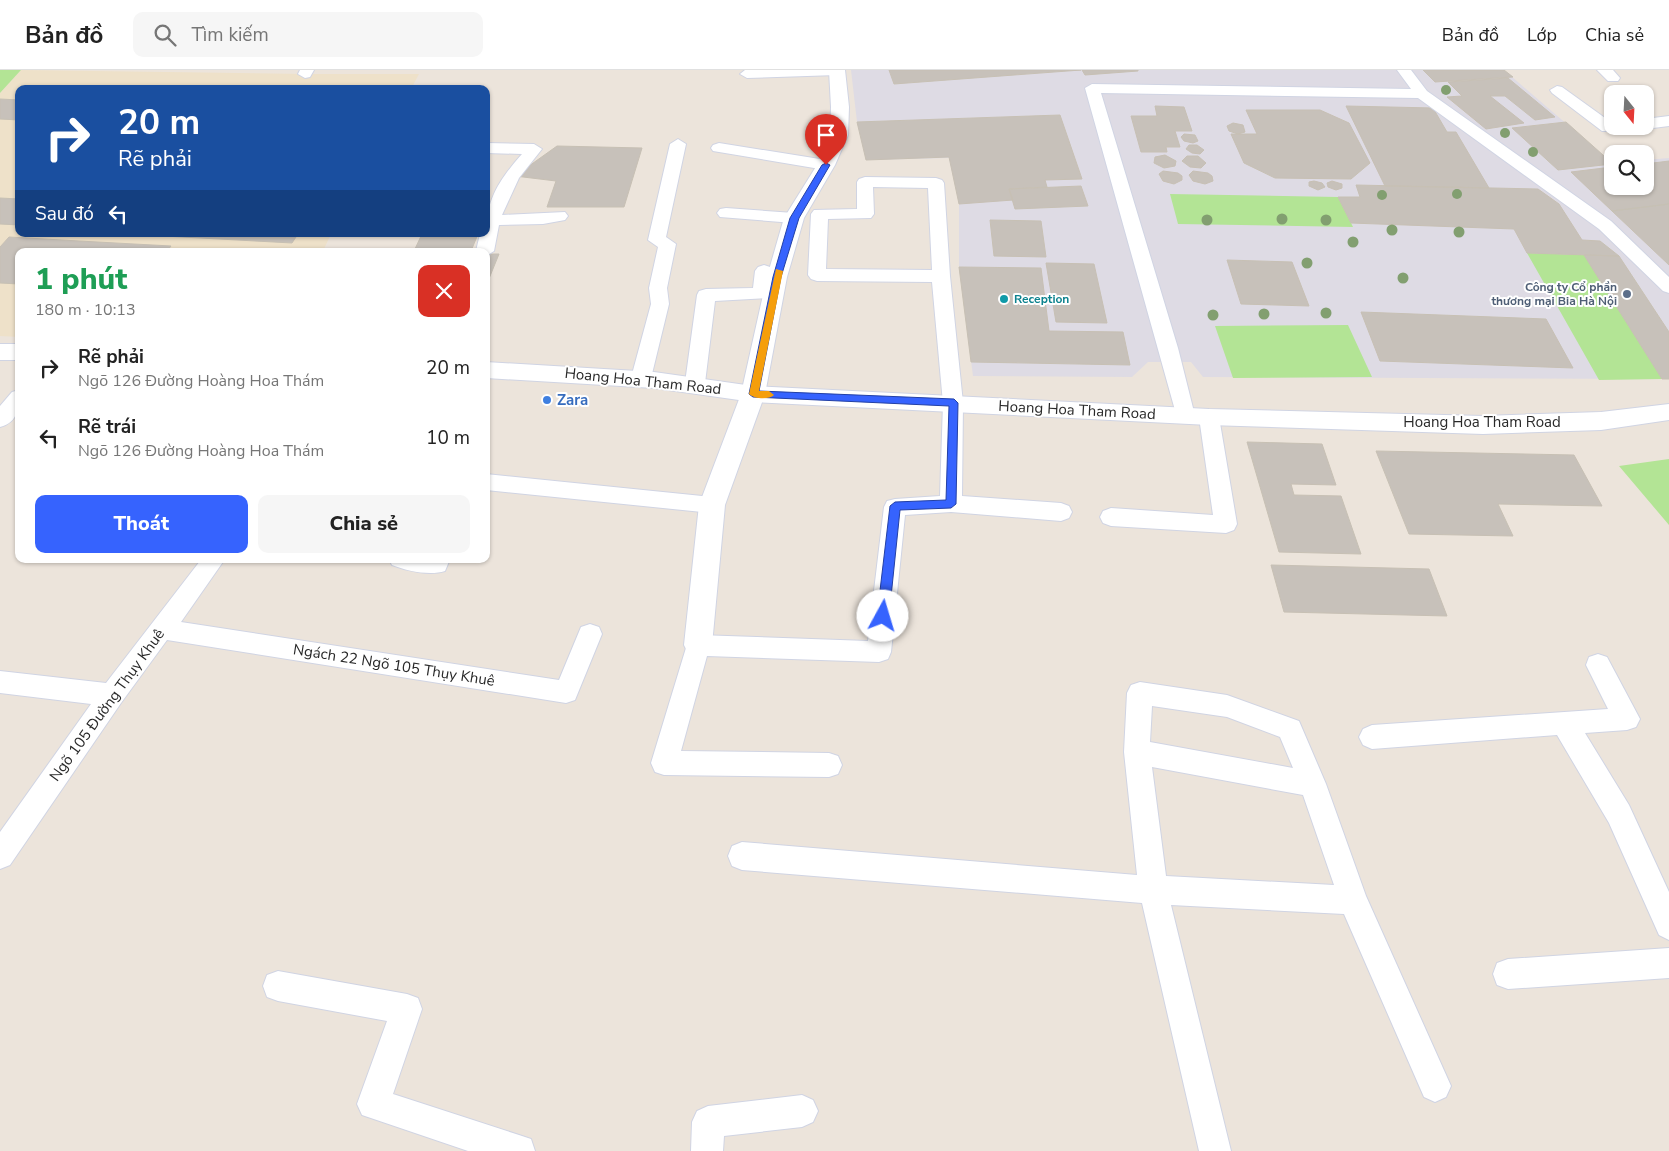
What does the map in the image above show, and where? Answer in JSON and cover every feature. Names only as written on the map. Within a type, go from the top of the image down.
[{"type":"main road","points":[[698,645],[712,504],[753,394],[777,277],[794,218],[826,165],[839,135],[840,108],[837,71]]},
{"type":"main road","points":[[0,352],[15,352]]},
{"type":"main road","name":"Hoang Hoa Tham Road","points":[[490,370],[641,378],[695,383],[753,394],[1209,417],[1483,425],[1600,421],[1669,412]]},
{"type":"lane","points":[[1404,70],[1422,94],[1605,226],[1669,287]]},
{"type":"lane","points":[[747,74],[837,71]]},
{"type":"lane","points":[[1184,416],[1168,348],[1092,88],[1111,82],[1422,94]]},
{"type":"lane","points":[[1557,90],[1604,125]]},
{"type":"lane","points":[[1654,123],[1669,121]]},
{"type":"lane","points":[[641,378],[660,304],[658,288],[667,244],[657,240],[678,144]]},
{"type":"lane","points":[[490,148],[534,149],[511,177],[490,225]]},
{"type":"lane","points":[[719,148],[826,165]]},
{"type":"lane","points":[[941,276],[817,275],[820,214],[865,214],[864,182],[936,183],[941,276],[954,403],[951,504]]},
{"type":"lane","points":[[490,185],[507,186]]},
{"type":"lane","points":[[726,213],[794,218]]},
{"type":"lane","points":[[491,220],[542,219],[559,216]]},
{"type":"lane","points":[[695,383],[706,295],[762,294],[764,271]]},
{"type":"lane","points":[[0,420],[15,402]]},
{"type":"lane","points":[[1111,517],[1226,524],[1209,417]]},
{"type":"lane","points":[[490,482],[712,504]]},
{"type":"lane","points":[[829,765],[664,763],[698,645],[879,652],[895,506],[951,504],[1061,512]]},
{"type":"lane","name":"Ngõ 105 Đường Thụy Khuê","points":[[0,855],[112,694],[211,563]]},
{"type":"lane","name":"Ngách 22 Ngõ 105 Thụy Khuê","points":[[161,629],[566,692],[590,634]]},
{"type":"lane","points":[[1372,737],[1628,719],[1598,665]]},
{"type":"lane","points":[[0,682],[112,694]]},
{"type":"lane","points":[[1215,1151],[1153,890],[1137,752],[1140,693],[1227,706],[1290,729],[1313,784],[1353,900],[1435,1086]]},
{"type":"lane","points":[[1564,723],[1619,814],[1669,925]]},
{"type":"lane","points":[[1137,752],[1313,784]]},
{"type":"lane","points":[[742,856],[1153,890],[1353,900]]},
{"type":"lane","points":[[1508,974],[1669,963]]},
{"type":"lane","points":[[278,986],[407,1009],[373,1104],[519,1151]]},
{"type":"lane","points":[[707,1151],[708,1122],[802,1112]]},
{"type":"shaded area","points":[[21,70],[419,74],[413,85],[15,85],[15,237],[330,237],[324,248],[15,248],[15,337],[0,336],[0,93]]},
{"type":"shaded area","points":[[851,70],[1504,70],[1604,156],[1604,195],[1654,195],[1654,159],[1669,158],[1669,379],[1203,377],[1191,362],[1148,362],[1132,377],[973,376],[959,267],[959,204],[949,158],[866,160],[857,122]]},
{"type":"green space","points":[[0,70],[21,70],[0,93]]},
{"type":"green space","points":[[1170,194],[1338,197],[1353,227],[1178,224]]},
{"type":"green space","points":[[1527,253],[1584,255],[1662,379],[1599,380]]},
{"type":"green space","points":[[1348,325],[1372,377],[1233,378],[1215,326]]},
{"type":"green space","points":[[1669,459],[1669,525],[1619,466]]},
{"type":"building","points":[[889,70],[1081,70],[894,84]]},
{"type":"building","points":[[1082,70],[1138,70],[1138,71],[1085,75]]},
{"type":"building","points":[[1423,70],[1504,70],[1513,77],[1435,82]]},
{"type":"building","points":[[1508,78],[1555,117],[1535,120],[1505,96],[1490,96],[1524,123],[1486,129],[1447,97],[1462,96],[1448,82]]},
{"type":"building","points":[[0,99],[15,100],[15,120],[0,119]]},
{"type":"building","points":[[1155,106],[1184,107],[1192,131],[1175,131],[1180,147],[1166,147],[1167,152],[1141,152],[1131,116],[1157,116]]},
{"type":"building","points":[[1346,106],[1433,108],[1447,132],[1456,132],[1489,188],[1385,186]]},
{"type":"building","points":[[1246,110],[1320,110],[1349,123],[1370,163],[1351,179],[1275,178],[1244,163],[1231,134],[1257,134]]},
{"type":"building","points":[[1060,115],[1082,179],[1045,180],[1047,187],[1009,189],[1013,200],[959,204],[949,157],[866,160],[857,122]]},
{"type":"building","points":[[1566,122],[1604,156],[1604,165],[1558,170],[1512,128]]},
{"type":"building","points":[[1233,123],[1243,125],[1245,132],[1238,134],[1229,131],[1227,126]]},
{"type":"building","points":[[1184,134],[1195,135],[1198,141],[1193,143],[1184,141],[1181,137]]},
{"type":"building","points":[[1189,145],[1197,145],[1204,150],[1200,154],[1192,153],[1186,149]]},
{"type":"building","points":[[557,146],[642,148],[624,207],[547,207],[556,181],[515,176]]},
{"type":"building","points":[[1165,155],[1176,161],[1175,166],[1164,168],[1154,163],[1155,157]]},
{"type":"building","points":[[1187,156],[1198,156],[1206,163],[1201,168],[1190,167],[1182,161]]},
{"type":"building","points":[[1669,161],[1669,204],[1612,211],[1571,172],[1604,168],[1604,195],[1654,195],[1654,163]]},
{"type":"building","points":[[1163,171],[1178,173],[1182,176],[1182,180],[1174,184],[1163,181],[1159,174]]},
{"type":"building","points":[[1193,171],[1208,173],[1212,176],[1213,181],[1205,184],[1193,181],[1189,175]]},
{"type":"building","points":[[1332,181],[1342,184],[1342,188],[1336,190],[1328,187],[1327,183]]},
{"type":"building","points":[[1309,182],[1322,183],[1325,187],[1318,190],[1309,186]]},
{"type":"building","points":[[1356,185],[1538,189],[1559,204],[1582,240],[1600,241],[1619,256],[1527,253],[1514,229],[1351,223],[1338,197],[1360,197]]},
{"type":"building","points":[[1081,186],[1088,206],[1015,209],[1009,189]]},
{"type":"building","points":[[0,198],[15,199],[15,225],[0,224]]},
{"type":"building","points":[[1669,204],[1669,265],[1612,211]]},
{"type":"building","points":[[990,220],[1041,221],[1046,257],[994,256]]},
{"type":"building","points":[[9,237],[171,246],[169,248],[15,248],[15,284],[0,283],[0,247]]},
{"type":"building","points":[[182,237],[296,237],[292,243]]},
{"type":"building","points":[[421,237],[477,237],[472,248],[415,248]]},
{"type":"building","points":[[490,254],[499,254],[490,276]]},
{"type":"building","name":"Công ty Cổ phần thương mại Bia Hà Nội","points":[[1584,255],[1619,256],[1669,332],[1669,379],[1662,379]]},
{"type":"building","points":[[1227,260],[1292,262],[1309,306],[1241,304]]},
{"type":"building","points":[[1046,263],[1094,264],[1107,323],[1056,322]]},
{"type":"building","name":"Reception","points":[[959,267],[1041,268],[1049,331],[1123,332],[1130,365],[971,362]]},
{"type":"building","points":[[1361,312],[1546,319],[1573,368],[1380,361]]},
{"type":"building","points":[[1247,442],[1322,444],[1336,485],[1291,484],[1294,495],[1341,496],[1361,554],[1279,552]]},
{"type":"building","points":[[1376,451],[1574,455],[1602,506],[1498,504],[1513,536],[1409,534]]},
{"type":"building","points":[[1271,565],[1429,569],[1447,616],[1284,612]]},
{"type":"slow traffic","points":[[769,395],[753,394],[779,271]]},
{"type":"place","name":"Công ty Cổ phần thương mại Bia Hà Nội","points":[[1627,294]]},
{"type":"place","name":"Reception","points":[[1004,299]]},
{"type":"place","name":"Zara","points":[[547,400]]},
{"type":"route","points":[[826,165],[794,218],[777,277],[753,394],[954,403],[951,504],[895,506],[883,616]]}]
